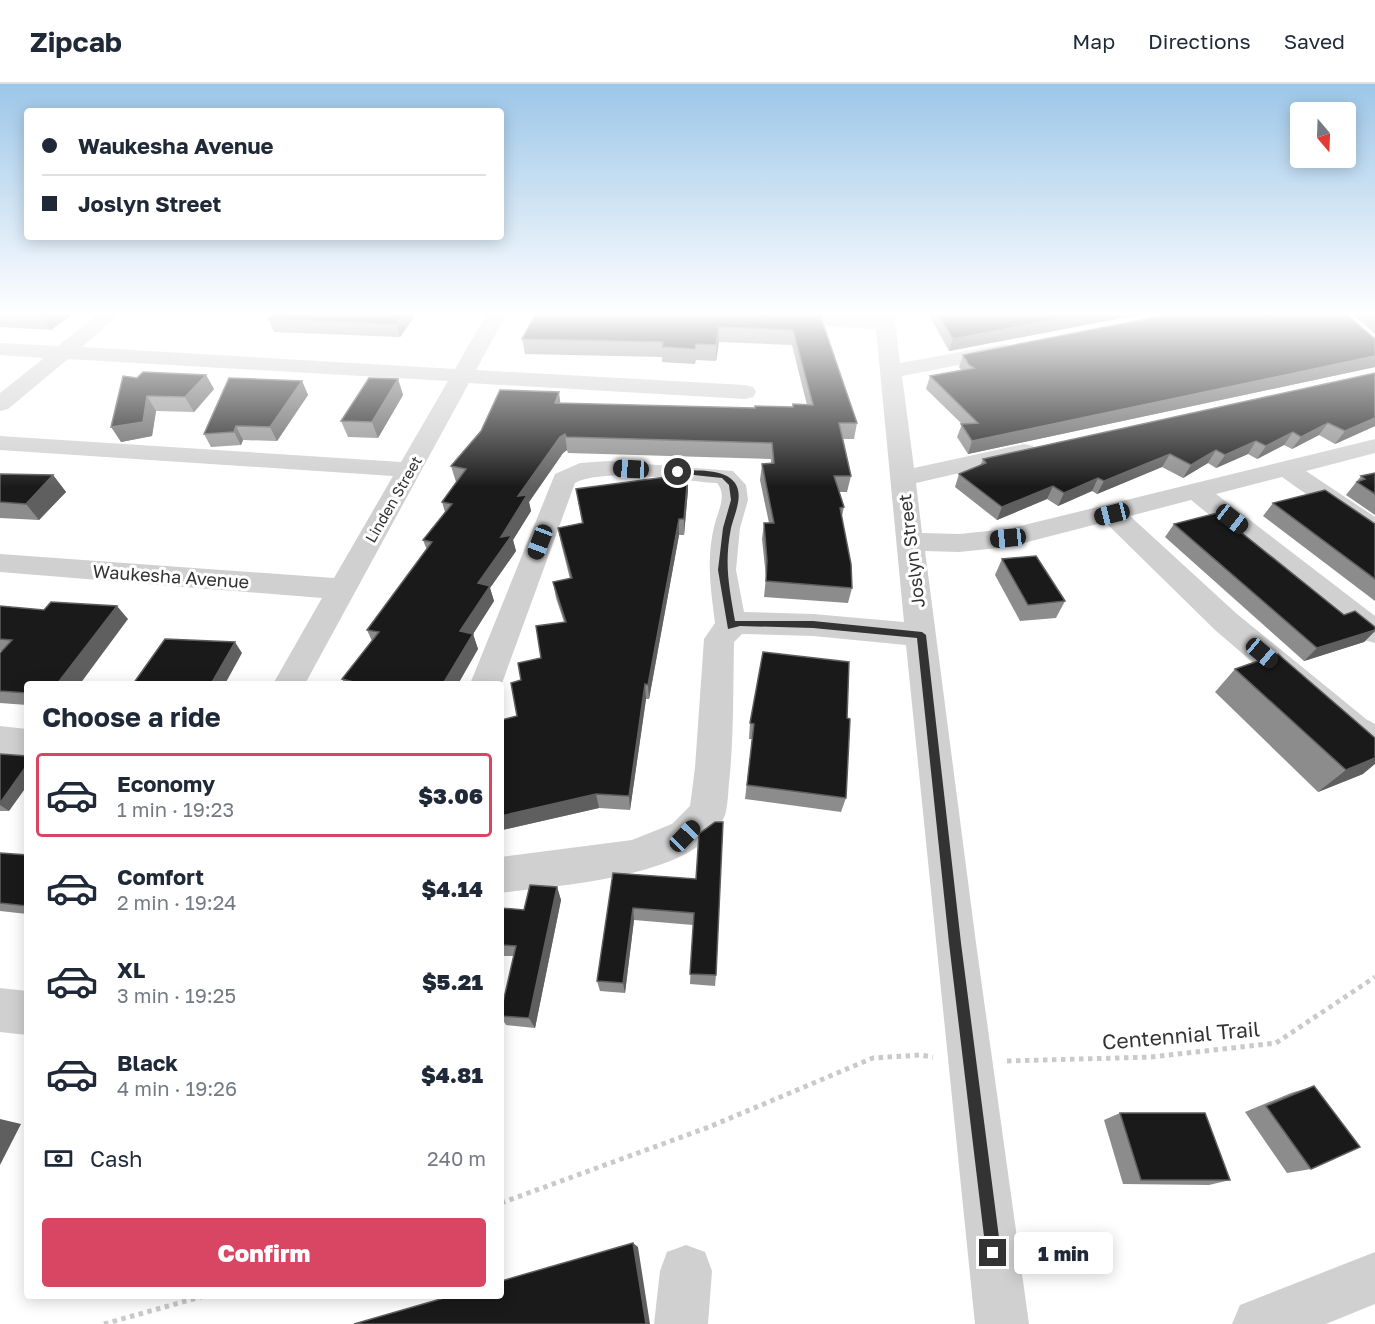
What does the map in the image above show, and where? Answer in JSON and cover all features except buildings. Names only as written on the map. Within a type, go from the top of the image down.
[{"type":"street","points":[[0,404],[42,371]]},
{"type":"street","points":[[373,371],[745,392]]},
{"type":"street","name":"Linden Street","points":[[291,681],[465,371]]},
{"type":"street","name":"Joslyn Street","points":[[892,371],[955,943],[1002,1324]]},
{"type":"street","points":[[0,442],[409,470]]},
{"type":"street","points":[[903,478],[1048,446]]},
{"type":"street","points":[[910,542],[959,543],[1008,538],[1112,514],[1375,446]]},
{"type":"street","points":[[487,681],[564,478],[580,470],[608,468],[724,476],[733,484],[735,500],[727,528],[722,570],[731,626]]},
{"type":"street","points":[[1285,468],[1375,530]]},
{"type":"street","points":[[1196,491],[1375,632]]},
{"type":"street","points":[[1112,514],[1226,622],[1354,729],[1375,739]]},
{"type":"street","name":"Waukesha Avenue","points":[[0,563],[341,589]]},
{"type":"street","points":[[504,875],[633,857],[685,836],[708,813],[713,768],[719,639],[731,626],[739,623],[813,624],[922,635]]},
{"type":"street","points":[[0,740],[24,743]]},
{"type":"street","points":[[0,1010],[24,1013]]},
{"type":"street","points":[[681,1324],[686,1271]]},
{"type":"street","points":[[1258,1324],[1375,1278]]},
{"type":"path","name":"Centennial Trail","points":[[504,1202],[709,1128],[873,1058],[920,1055],[971,1062],[1151,1058],[1276,1043],[1375,977]]},
{"type":"path","points":[[104,1324],[193,1299]]},
{"type":"route","points":[[678,472],[724,476],[733,484],[735,500],[727,528],[722,570],[731,626],[739,623],[813,624],[922,635],[955,943],[993,1253]]}]
